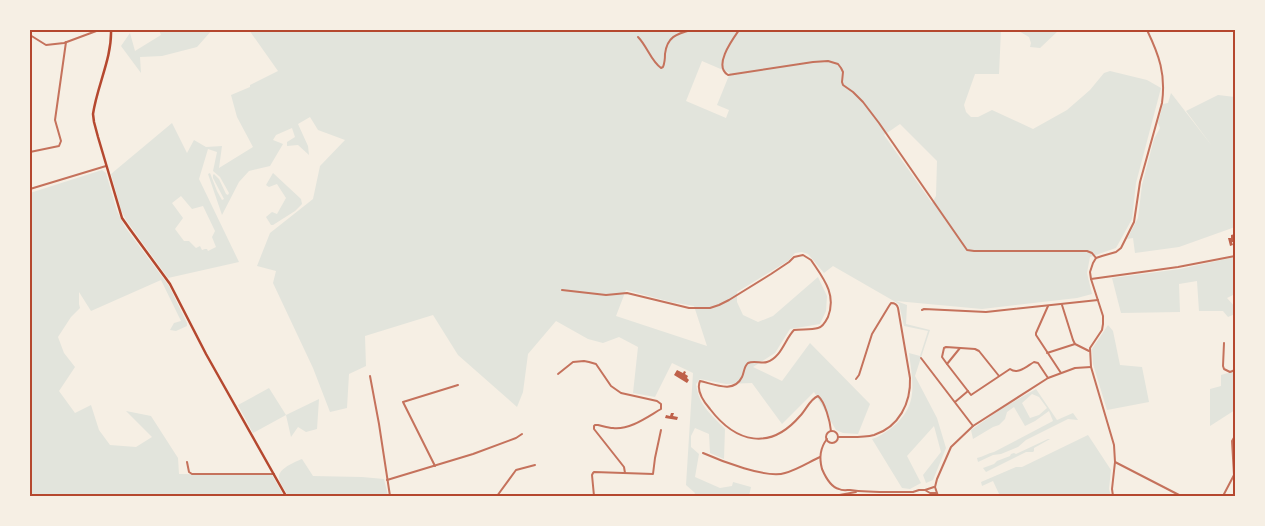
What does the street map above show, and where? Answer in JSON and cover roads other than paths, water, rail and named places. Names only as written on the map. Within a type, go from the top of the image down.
[{"type":"main road","points":[[111,30],[109,50],[94,114],[95,126],[122,218],[170,284],[206,354],[286,496]]},
{"type":"street","points":[[30,35],[46,45],[66,42],[99,30]]},
{"type":"street","points":[[638,37],[656,64],[661,68],[663,67],[670,39],[691,30]]},
{"type":"street","points":[[739,30],[723,59],[723,70],[728,75],[813,62],[828,61],[838,64],[843,72],[843,85],[858,97],[879,123],[967,250],[1087,251],[1096,258]]},
{"type":"street","points":[[1113,496],[1114,445],[1091,367],[1089,351],[1103,327],[1103,316],[1091,279],[1091,269],[1096,258],[1116,252],[1123,245],[1135,219],[1140,182],[1162,103],[1163,88],[1162,69],[1156,49],[1147,30]]},
{"type":"street","points":[[30,152],[59,146],[61,141],[54,120],[66,42]]},
{"type":"street","points":[[30,126],[30,135]]},
{"type":"street","points":[[30,189],[106,166]]},
{"type":"street","points":[[562,290],[606,295],[627,294],[689,308],[710,308],[719,305],[771,274],[794,257],[803,255],[807,257],[823,279],[830,294],[831,305],[825,323],[818,328],[794,330],[781,351],[766,363],[750,362],[746,365],[739,382],[734,385],[726,387],[700,382],[698,387],[705,403],[712,412],[729,428],[746,437],[763,439],[779,434],[790,426],[812,400],[818,396],[822,401],[831,431]]},
{"type":"street","points":[[1091,279],[1178,267],[1235,256]]},
{"type":"street","points":[[922,310],[986,312],[1098,300]]},
{"type":"street","points":[[827,439],[833,442],[838,437],[867,436],[879,433],[891,425],[904,410],[910,389],[910,378],[898,308],[894,303],[888,306],[872,334],[856,379]]},
{"type":"street","points":[[1062,304],[1072,340],[1075,344],[1089,351]]},
{"type":"street","points":[[1048,306],[1036,333],[1061,373]]},
{"type":"street","points":[[1224,343],[1224,369],[1230,372],[1235,370]]},
{"type":"street","points":[[1048,352],[1075,344]]},
{"type":"street","points":[[999,376],[977,350],[944,348],[942,356],[971,395],[1010,369],[1018,372],[1036,362],[1048,378]]},
{"type":"street","points":[[947,364],[960,348]]},
{"type":"street","points":[[921,358],[973,426]]},
{"type":"street","points":[[558,374],[572,362],[584,361],[596,364],[611,386],[621,393],[657,401],[661,404],[661,409],[627,427],[615,429],[598,425],[594,426],[594,429],[624,467],[625,473]]},
{"type":"street","points":[[925,490],[937,495],[935,487],[937,479],[951,447],[973,426],[1048,378],[1075,368],[1091,367]]},
{"type":"street","points":[[370,376],[390,496]]},
{"type":"street","points":[[435,466],[403,402],[458,385]]},
{"type":"street","points":[[955,402],[968,391]]},
{"type":"street","points":[[594,496],[593,472],[653,474],[654,458],[661,430]]},
{"type":"street","points":[[831,431],[836,432],[838,437]]},
{"type":"street","points":[[831,431],[827,434],[827,439],[820,456],[824,473],[838,490],[913,492],[935,487]]},
{"type":"street","points":[[387,480],[508,442],[522,434]]},
{"type":"street","points":[[1223,496],[1234,475],[1232,441],[1235,436]]},
{"type":"street","points":[[703,453],[732,465],[775,475],[786,473],[820,456]]},
{"type":"street","points":[[187,462],[189,472],[192,474],[274,474]]},
{"type":"street","points":[[1115,462],[1180,496]]},
{"type":"street","points":[[497,496],[516,470],[536,465]]},
{"type":"street","points":[[834,496],[859,492]]}]
